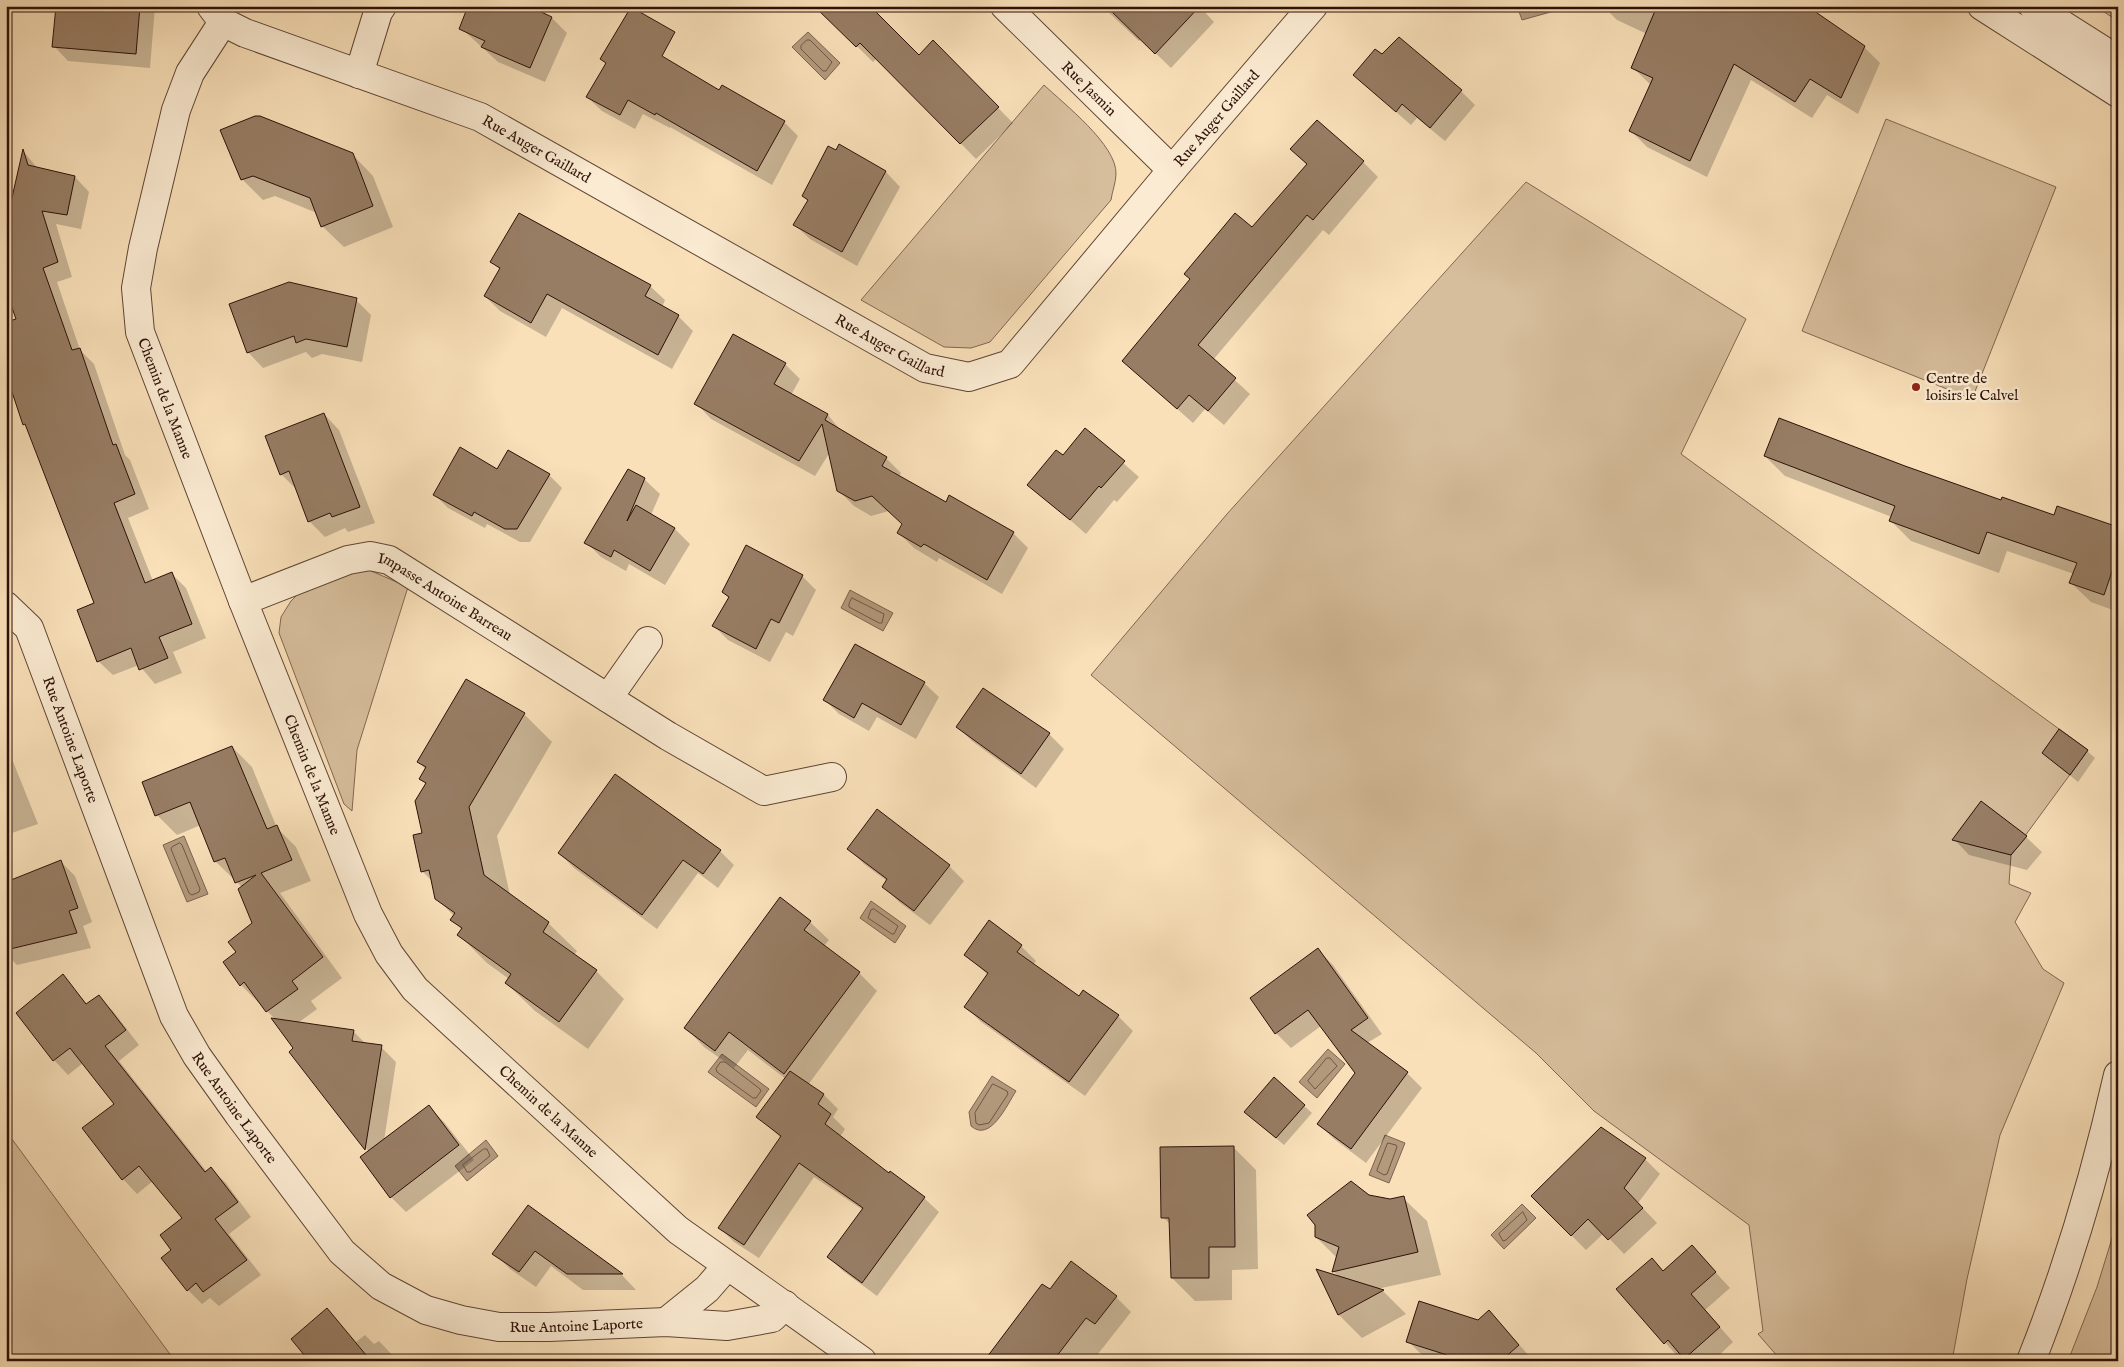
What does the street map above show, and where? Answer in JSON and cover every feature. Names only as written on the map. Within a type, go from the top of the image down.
[{"type":"street","points":[[359,74],[378,12],[382,6]]},
{"type":"street","name":"Rue Jasmin","points":[[1006,6],[1172,170]]},
{"type":"street","name":"Rue Auger Gaillard","points":[[217,14],[245,33],[480,117],[924,368],[969,377],[1010,364],[1172,170],[1313,6]]},
{"type":"street","points":[[1982,6],[2118,93]]},
{"type":"street","points":[[2033,6],[2118,60]]},
{"type":"street","name":"Chemin de la Manne","points":[[217,14],[190,73],[176,110],[143,248],[136,288],[140,332],[243,600],[368,914],[389,954],[415,989],[678,1230],[862,1361]]},
{"type":"street","name":"Impasse Antoine Barreau","points":[[243,600],[348,560],[370,556],[389,560],[668,736],[764,791],[832,777]]},
{"type":"street","name":"Rue Antoine Laporte","points":[[6,606],[29,628],[174,1016],[197,1056],[342,1252],[381,1286],[426,1310],[461,1320],[499,1327],[666,1322],[726,1326],[772,1318],[785,1305]]},
{"type":"street","points":[[608,698],[648,641]]},
{"type":"street","points":[[2031,1361],[2073,1248],[2118,1076]]},
{"type":"street","name":"Rue Antoine Laporte","points":[[666,1322],[707,1290],[728,1266]]},
{"type":"shaded area","points":[[2095,6],[2118,6],[2118,21]]},
{"type":"shaded area","points":[[1044,85],[1088,126],[1108,151],[1114,163],[1116,174],[1111,200],[990,342],[971,348],[944,347],[861,300]]},
{"type":"shaded area","points":[[1886,119],[2056,187],[1972,399],[1802,331]]},
{"type":"shaded area","points":[[1526,182],[1746,319],[1681,454],[2088,750],[2011,855],[2009,884],[2031,893],[2015,922],[2043,969],[2064,983],[2000,1135],[1967,1279],[1952,1361],[1799,1361],[1797,1357],[1779,1358],[1758,1334],[1763,1331],[1749,1225],[1594,1111],[1536,1053],[1091,675],[1227,514]]},
{"type":"shaded area","points":[[369,570],[408,587],[357,750],[352,811],[344,804],[279,633],[281,617],[291,601],[300,592],[353,573]]},
{"type":"shaded area","points":[[6,1131],[175,1361],[6,1361]]},
{"type":"shaded area","points":[[2118,1219],[2118,1361],[2068,1361],[2097,1287]]},
{"type":"water","points":[[1517,6],[1565,6],[1565,8],[1522,20]]},
{"type":"water","points":[[808,32],[840,63],[825,80],[792,47]]},
{"type":"water","points":[[850,590],[893,613],[883,631],[841,608]]},
{"type":"water","points":[[184,836],[208,894],[187,902],[163,845]]},
{"type":"water","points":[[871,901],[906,926],[895,943],[860,918]]},
{"type":"water","points":[[1328,1049],[1345,1064],[1317,1098],[1299,1082]]},
{"type":"water","points":[[722,1054],[769,1089],[756,1107],[708,1072]]},
{"type":"water","points":[[992,1076],[1016,1091],[997,1120],[985,1130],[978,1130],[971,1126],[969,1112]]},
{"type":"water","points":[[1385,1135],[1405,1143],[1389,1183],[1369,1175]]},
{"type":"water","points":[[486,1140],[498,1156],[467,1181],[455,1166]]},
{"type":"water","points":[[1522,1204],[1536,1218],[1504,1249],[1491,1235]]},
{"type":"building","points":[[56,6],[140,6],[136,54],[52,47]]},
{"type":"building","points":[[468,6],[528,6],[552,17],[530,68],[481,47],[485,41],[459,29]]},
{"type":"building","points":[[814,6],[870,6],[919,55],[933,40],[999,107],[960,144],[860,43],[856,47]]},
{"type":"building","points":[[1106,6],[1200,6],[1155,54]]},
{"type":"building","points":[[1657,6],[1807,6],[1865,46],[1841,98],[1810,79],[1795,102],[1734,64],[1690,161],[1629,131],[1653,78],[1631,68]]},
{"type":"building","points":[[631,7],[675,32],[662,56],[719,90],[722,85],[785,121],[757,171],[656,113],[655,115],[628,100],[620,115],[586,97],[606,63],[600,59]]},
{"type":"building","points":[[1399,37],[1462,90],[1430,128],[1402,104],[1396,112],[1353,75],[1375,49],[1382,54]]},
{"type":"building","points":[[255,116],[260,116],[353,153],[373,206],[321,227],[310,198],[253,176],[241,180],[220,130]]},
{"type":"building","points":[[1317,120],[1364,161],[1313,220],[1307,215],[1198,345],[1236,378],[1208,411],[1189,395],[1177,409],[1122,361],[1190,279],[1184,274],[1235,213],[1252,227],[1307,164],[1290,149]]},
{"type":"building","points":[[839,144],[886,171],[842,252],[793,225],[808,200],[802,196],[828,146],[836,150]]},
{"type":"building","points":[[23,149],[28,165],[75,176],[67,215],[42,211],[58,262],[43,268],[72,350],[80,348],[113,445],[116,444],[135,494],[114,503],[145,583],[172,572],[192,624],[159,637],[168,658],[139,670],[131,648],[97,662],[77,610],[94,603],[25,424],[23,425],[6,374],[6,322],[16,319],[6,291],[6,201],[11,202]]},
{"type":"building","points":[[519,213],[651,285],[645,296],[679,315],[658,355],[547,294],[531,323],[484,296],[500,268],[490,262]]},
{"type":"building","points":[[289,282],[357,298],[347,347],[306,339],[296,343],[294,336],[247,353],[229,304]]},
{"type":"building","points":[[733,334],[786,363],[774,384],[828,414],[825,420],[887,457],[882,466],[946,502],[949,495],[1014,532],[987,580],[924,544],[921,547],[897,533],[902,524],[872,496],[855,501],[837,491],[822,424],[799,461],[694,404]]},
{"type":"building","points":[[324,413],[360,507],[332,517],[330,513],[308,522],[289,471],[280,475],[265,436]]},
{"type":"building","points":[[1779,418],[2001,500],[2002,497],[2054,515],[2057,506],[2118,527],[2118,554],[2104,595],[2069,583],[2077,563],[1987,532],[1979,554],[1889,521],[1895,506],[1764,456]]},
{"type":"building","points":[[1085,428],[1125,461],[1101,488],[1099,486],[1070,520],[1027,485],[1056,450],[1063,455]]},
{"type":"building","points":[[460,447],[497,469],[508,450],[550,474],[517,529],[505,529],[474,512],[472,516],[433,495]]},
{"type":"building","points":[[628,469],[645,478],[627,521],[636,505],[675,528],[650,571],[614,550],[611,557],[584,543]]},
{"type":"building","points":[[746,545],[803,575],[779,623],[771,619],[756,649],[712,626],[729,597],[722,592]]},
{"type":"building","points":[[855,644],[925,682],[901,725],[862,703],[854,718],[823,700]]},
{"type":"building","points":[[466,679],[525,713],[469,807],[484,875],[549,922],[543,932],[597,970],[559,1022],[505,983],[511,974],[457,935],[462,928],[450,920],[455,913],[435,899],[429,870],[421,872],[413,835],[422,833],[415,801],[426,783],[419,779],[426,767],[417,762]]},
{"type":"building","points":[[983,688],[1050,733],[1021,774],[956,727]]},
{"type":"building","points":[[2059,729],[2088,750],[2070,775],[2042,753]]},
{"type":"building","points":[[232,746],[267,829],[277,825],[292,860],[261,873],[323,957],[292,981],[298,989],[266,1012],[244,982],[240,986],[223,962],[236,952],[228,942],[252,923],[238,889],[256,875],[235,883],[225,858],[214,862],[190,802],[155,816],[142,782]]},
{"type":"building","points":[[615,774],[721,850],[703,874],[683,860],[642,915],[558,853]]},
{"type":"building","points":[[1981,801],[2027,836],[2011,855],[1952,840]]},
{"type":"building","points":[[877,809],[950,865],[914,911],[882,887],[887,879],[847,849]]},
{"type":"building","points":[[61,860],[78,908],[69,911],[77,933],[6,950],[6,882]]},
{"type":"building","points":[[780,897],[811,921],[804,930],[860,972],[784,1074],[729,1032],[715,1051],[684,1028]]},
{"type":"building","points":[[989,920],[1022,945],[1017,952],[1079,996],[1083,990],[1119,1015],[1069,1082],[964,1007],[988,973],[964,955]]},
{"type":"building","points":[[1318,948],[1368,1018],[1351,1030],[1408,1072],[1351,1149],[1317,1124],[1355,1073],[1308,1010],[1275,1034],[1250,998]]},
{"type":"building","points":[[63,974],[86,1004],[99,995],[126,1030],[105,1046],[205,1172],[211,1167],[238,1202],[215,1219],[247,1260],[203,1292],[196,1283],[187,1291],[161,1258],[171,1250],[160,1235],[182,1218],[139,1166],[122,1180],[82,1128],[114,1104],[70,1048],[53,1061],[16,1013]]},
{"type":"building","points":[[271,1018],[354,1030],[352,1041],[382,1045],[365,1150],[289,1052],[293,1048]]},
{"type":"building","points":[[790,1071],[824,1094],[818,1104],[831,1114],[825,1124],[889,1173],[890,1171],[925,1197],[862,1283],[827,1257],[863,1208],[799,1163],[744,1245],[718,1228],[781,1136],[756,1117]]},
{"type":"building","points":[[1274,1077],[1305,1105],[1276,1138],[1244,1112]]},
{"type":"building","points":[[429,1105],[459,1145],[390,1198],[360,1157]]},
{"type":"building","points":[[1601,1127],[1646,1158],[1624,1188],[1643,1208],[1608,1240],[1588,1219],[1571,1236],[1531,1196]]},
{"type":"building","points":[[1234,1146],[1235,1247],[1209,1247],[1209,1278],[1171,1278],[1169,1218],[1161,1218],[1160,1147]]},
{"type":"building","points":[[1351,1181],[1369,1195],[1390,1199],[1404,1196],[1418,1252],[1332,1272],[1339,1247],[1315,1237],[1315,1225],[1307,1215]]},
{"type":"building","points":[[528,1205],[623,1274],[567,1274],[535,1251],[519,1272],[492,1254]]},
{"type":"building","points":[[1692,1245],[1716,1272],[1691,1294],[1720,1327],[1684,1359],[1668,1340],[1664,1344],[1616,1289],[1652,1258],[1663,1271]]},
{"type":"building","points":[[1071,1261],[1117,1296],[1095,1324],[1086,1318],[1053,1361],[984,1361],[1042,1284],[1050,1289]]},
{"type":"building","points":[[1316,1269],[1384,1290],[1338,1315]]},
{"type":"building","points":[[1419,1301],[1478,1320],[1489,1310],[1519,1345],[1501,1361],[1452,1361],[1447,1355],[1406,1342]]},
{"type":"building","points":[[327,1308],[371,1361],[309,1361],[291,1339]]},
{"type":"place","name":"Centre de loisirs le Calvel","points":[[1916,387]]}]
